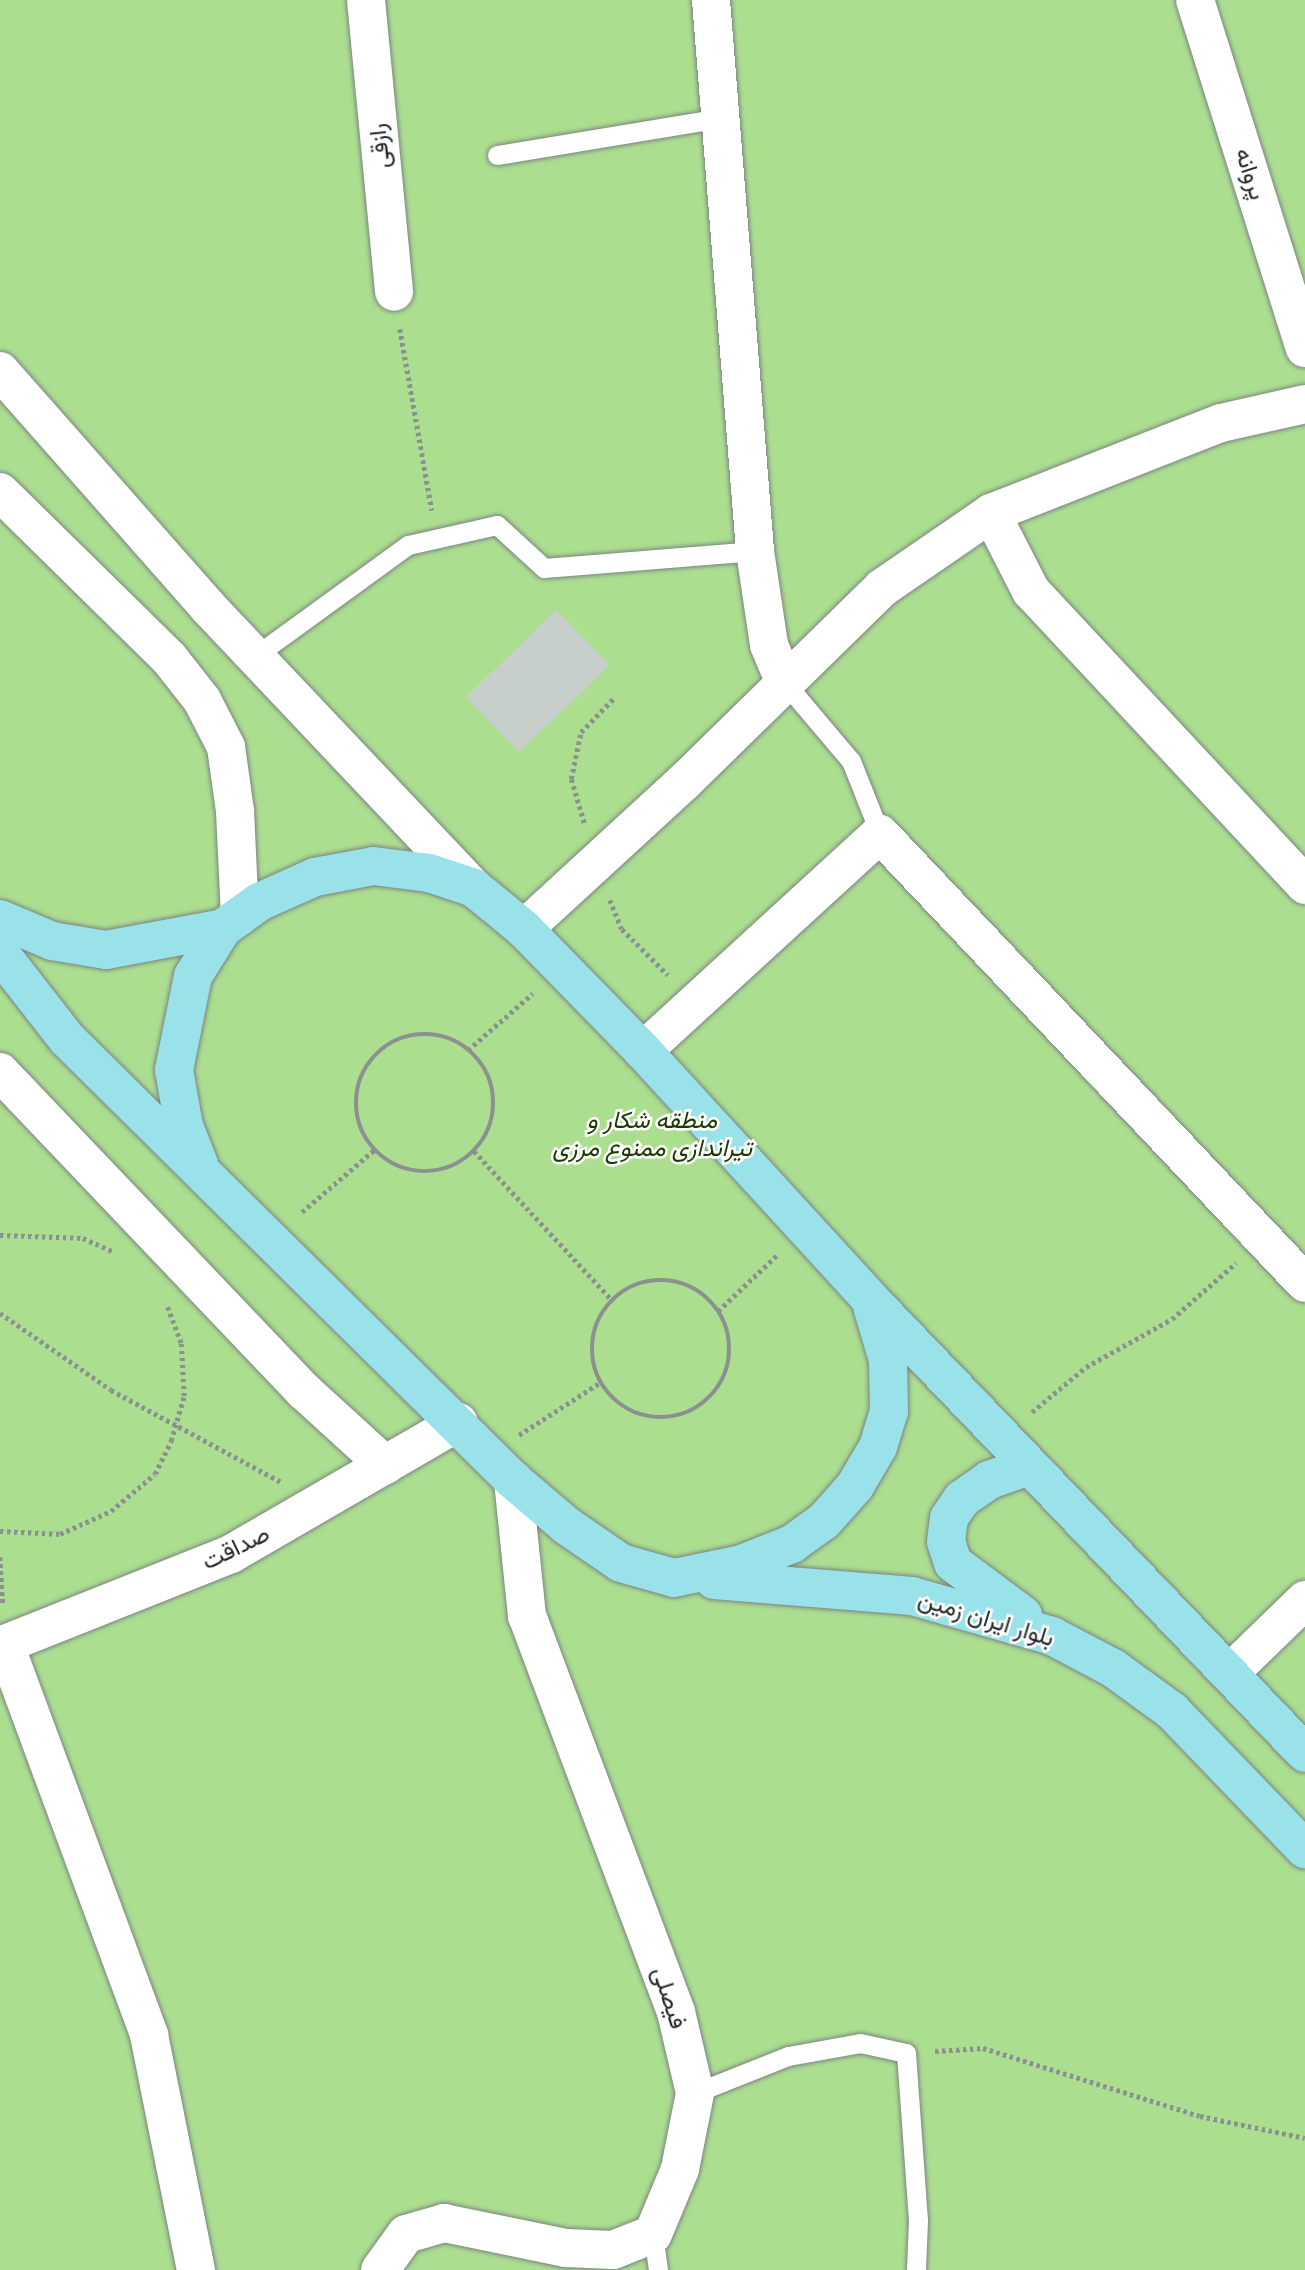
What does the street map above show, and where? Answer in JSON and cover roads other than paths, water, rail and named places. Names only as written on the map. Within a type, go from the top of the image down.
[{"type":"main road","points":[[0,919],[52,941],[106,950],[232,922],[315,877],[373,866],[429,873],[474,888],[524,929],[643,1051],[869,1298],[1305,1753]]},
{"type":"main road","points":[[204,1176],[184,1126],[174,1070],[193,976],[232,922]]},
{"type":"main road","name":"بلوار ایران زمین","points":[[0,953],[67,1039],[204,1176],[459,1422],[519,1462],[567,1526],[621,1563],[674,1578],[912,1596],[1052,1636],[1113,1668],[1172,1711],[1305,1849]]},
{"type":"main road","points":[[674,1578],[743,1564],[792,1544],[824,1521],[855,1486],[878,1447],[889,1412],[888,1360],[869,1298]]},
{"type":"main road","points":[[1029,1466],[989,1480],[962,1499],[949,1518],[946,1542],[953,1563],[1052,1636]]},
{"type":"street","name":"رازقی","points":[[366,0],[394,292]]},
{"type":"street","points":[[711,0],[755,551],[769,645],[785,684]]},
{"type":"street","name":"پروانه","points":[[1195,0],[1305,348]]},
{"type":"street","points":[[0,371],[255,656],[474,888]]},
{"type":"street","points":[[524,929],[785,684],[882,588],[991,513],[1221,423],[1305,404]]},
{"type":"street","points":[[0,492],[169,659],[202,700],[226,747],[236,811],[232,922]]},
{"type":"street","points":[[991,513],[1031,591],[1305,885]]},
{"type":"street","points":[[643,1051],[880,834],[1305,1283]]},
{"type":"street","points":[[0,1072],[304,1391],[385,1465]]},
{"type":"street","name":"صداقت","points":[[3,1645],[231,1554],[459,1422]]},
{"type":"street","name":"فیصلی","points":[[380,2270],[406,2234],[444,2223],[566,2248],[655,2252],[680,2169],[695,2092],[676,2012],[527,1616],[519,1462]]},
{"type":"street","points":[[1230,1673],[1305,1600]]},
{"type":"street","points":[[3,1645],[149,2035],[197,2270]]},
{"type":"lane","points":[[497,155],[721,118]]},
{"type":"lane","points":[[255,656],[408,545],[497,524],[544,568],[755,551]]},
{"type":"lane","points":[[785,684],[851,761],[880,834]]},
{"type":"lane","points":[[695,2092],[788,2056],[860,2042],[906,2053],[918,2220],[916,2270]]},
{"type":"park label","name":"منطقه شکار و تیراندازی ممنوع مرزی","points":[[652,1135]]}]
